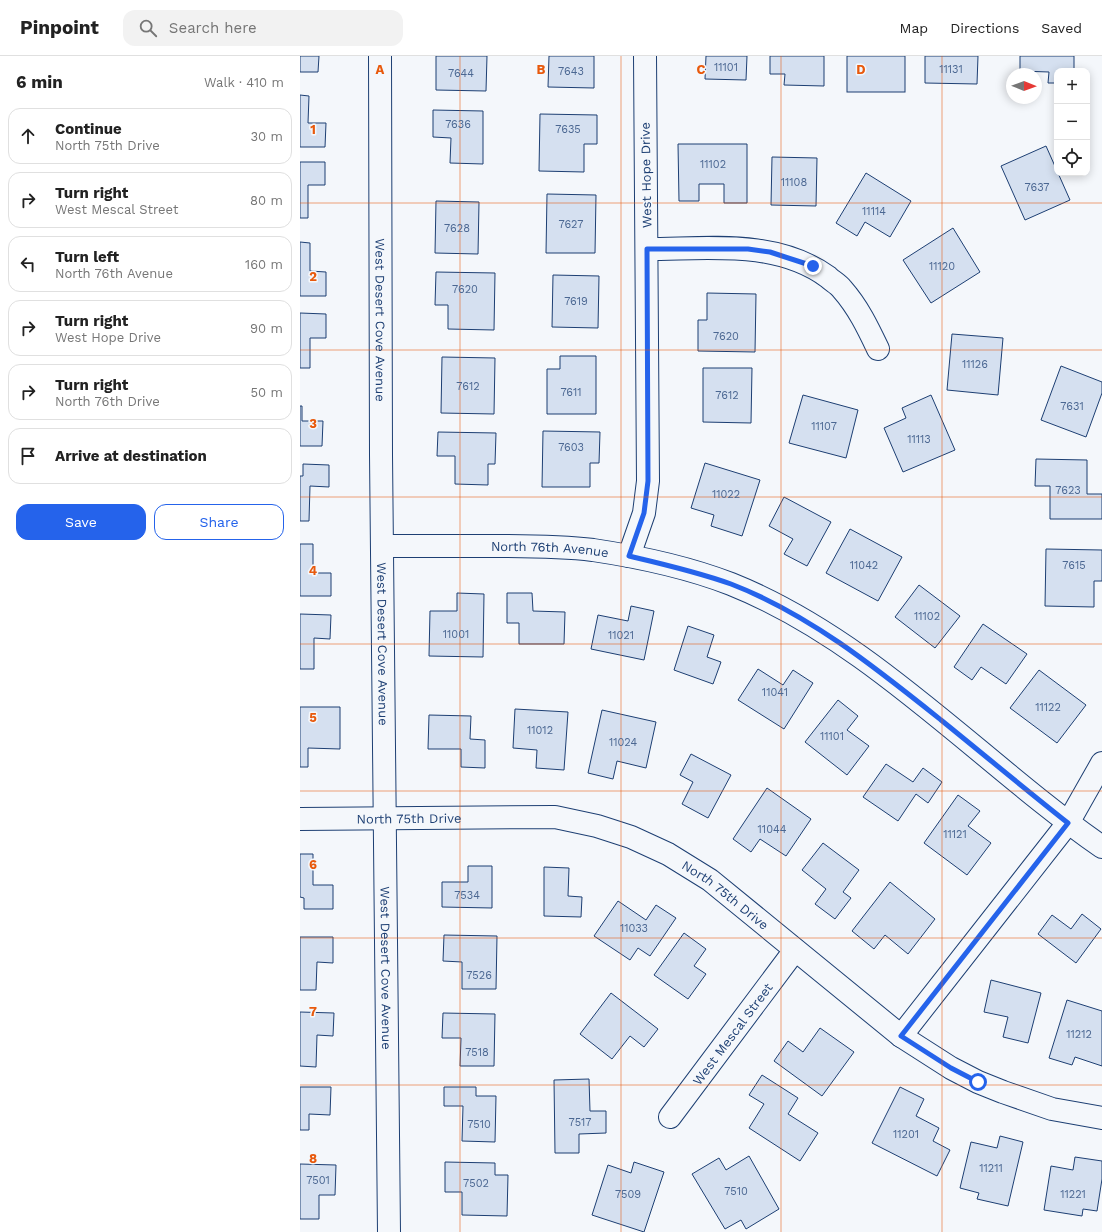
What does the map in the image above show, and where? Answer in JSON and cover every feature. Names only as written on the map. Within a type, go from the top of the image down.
[{"type":"street","name":"West Desert Cove Avenue","points":[[380,56],[379,162],[389,1232]]},
{"type":"street","name":"West Hope Drive","points":[[629,556],[644,513],[648,481],[645,56]]},
{"type":"street","points":[[647,249],[748,249],[770,252],[813,266],[841,287],[862,316],[878,349]]},
{"type":"street","name":"North 76th Avenue","points":[[382,546],[557,547],[591,550],[629,556],[677,567],[732,584],[784,609],[832,638],[877,668],[1068,823]]},
{"type":"street","points":[[901,1036],[1068,823],[1102,763]]},
{"type":"street","name":"North 75th Drive","points":[[300,819],[555,818],[598,826],[631,837],[668,854],[710,880],[901,1036],[951,1068],[978,1082],[1052,1108],[1102,1118]]},
{"type":"street","points":[[1068,823],[1102,847]]},
{"type":"street","name":"West Mescal Street","points":[[670,1116],[795,950]]},
{"type":"building","points":[[300,56],[319,56],[318,72],[300,72]]},
{"type":"building","points":[[436,56],[487,56],[486,91],[436,90]]},
{"type":"building","points":[[549,56],[594,56],[594,88],[548,87]]},
{"type":"building","points":[[706,56],[747,56],[746,80],[705,79]]},
{"type":"building","points":[[770,56],[824,56],[824,86],[784,85],[785,74],[770,74]]},
{"type":"building","points":[[847,56],[905,56],[905,92],[847,92]]},
{"type":"building","points":[[925,56],[978,56],[977,84],[925,83]]},
{"type":"building","points":[[1020,56],[1074,56],[1074,68],[1054,68],[1054,83],[1048,83],[1049,72],[1042,72],[1042,68],[1020,68]]},
{"type":"building","points":[[300,95],[309,96],[308,123],[326,123],[325,147],[300,147]]},
{"type":"building","points":[[433,110],[483,111],[483,164],[450,163],[451,138],[433,137]]},
{"type":"building","points":[[540,114],[597,115],[597,144],[584,144],[584,172],[539,171]]},
{"type":"building","points":[[678,144],[747,144],[747,203],[724,203],[724,184],[699,184],[699,201],[679,201]]},
{"type":"building","points":[[1046,146],[1054,164],[1054,176],[1059,176],[1070,200],[1025,220],[1001,166]]},
{"type":"building","points":[[772,157],[817,158],[816,206],[771,205]]},
{"type":"building","points":[[300,162],[325,162],[325,185],[308,185],[308,218],[300,218]]},
{"type":"building","points":[[866,173],[911,201],[890,237],[865,222],[857,236],[836,223]]},
{"type":"building","points":[[547,194],[596,195],[595,253],[546,253]]},
{"type":"building","points":[[436,201],[479,202],[478,254],[435,253]]},
{"type":"building","points":[[953,228],[980,272],[931,303],[903,260]]},
{"type":"building","points":[[300,242],[310,243],[310,271],[326,272],[326,296],[300,296]]},
{"type":"building","points":[[436,272],[495,273],[494,330],[448,329],[448,305],[435,305]]},
{"type":"building","points":[[553,275],[599,276],[598,328],[552,327]]},
{"type":"building","points":[[707,293],[756,294],[755,352],[698,351],[698,320],[707,320]]},
{"type":"building","points":[[300,313],[326,314],[326,338],[310,338],[310,368],[300,368]]},
{"type":"building","points":[[952,334],[1003,338],[998,395],[947,390]]},
{"type":"building","points":[[560,356],[596,356],[596,414],[547,414],[547,369],[560,369]]},
{"type":"building","points":[[442,357],[495,358],[494,414],[441,413]]},
{"type":"building","points":[[1061,366],[1102,382],[1102,393],[1086,437],[1041,420]]},
{"type":"building","points":[[703,368],[752,368],[751,423],[703,422]]},
{"type":"building","points":[[803,395],[858,410],[846,458],[789,443]]},
{"type":"building","points":[[931,395],[955,450],[903,472],[884,428],[906,418],[902,408]]},
{"type":"building","points":[[300,406],[302,406],[302,421],[323,421],[322,446],[300,446]]},
{"type":"building","points":[[543,431],[600,432],[599,463],[590,463],[590,487],[542,487]]},
{"type":"building","points":[[438,432],[496,433],[495,464],[488,464],[488,485],[455,484],[455,456],[437,456]]},
{"type":"building","points":[[1036,459],[1087,460],[1087,494],[1102,494],[1102,519],[1050,519],[1050,486],[1035,486]]},
{"type":"building","points":[[705,463],[760,480],[742,536],[711,526],[714,515],[691,508]]},
{"type":"building","points":[[303,464],[329,465],[329,487],[310,486],[309,521],[300,521],[300,476],[303,476]]},
{"type":"building","points":[[784,497],[831,522],[807,566],[784,554],[793,539],[769,526]]},
{"type":"building","points":[[850,529],[902,557],[878,601],[826,573]]},
{"type":"building","points":[[300,544],[313,544],[313,573],[331,573],[331,596],[300,596]]},
{"type":"building","points":[[1046,549],[1102,550],[1102,581],[1094,581],[1094,607],[1045,606]]},
{"type":"building","points":[[919,585],[960,616],[935,648],[895,617]]},
{"type":"building","points":[[457,593],[484,594],[483,657],[429,656],[430,611],[457,611]]},
{"type":"building","points":[[507,593],[532,593],[533,611],[565,612],[564,644],[519,644],[519,623],[507,623]]},
{"type":"building","points":[[631,606],[654,611],[644,660],[591,649],[598,615],[628,621]]},
{"type":"building","points":[[300,614],[331,615],[330,639],[314,638],[314,669],[300,669]]},
{"type":"building","points":[[983,624],[1027,654],[1006,684],[981,667],[972,680],[954,667]]},
{"type":"building","points":[[688,626],[714,635],[707,657],[721,662],[713,684],[674,670]]},
{"type":"building","points":[[758,669],[783,685],[793,670],[813,683],[784,729],[738,700]]},
{"type":"building","points":[[1039,670],[1086,705],[1057,743],[1010,708]]},
{"type":"building","points":[[838,700],[858,716],[847,730],[869,746],[847,775],[805,742]]},
{"type":"building","points":[[300,707],[340,707],[340,749],[308,748],[308,767],[300,767]]},
{"type":"building","points":[[515,709],[568,712],[564,770],[536,768],[537,750],[513,748]]},
{"type":"building","points":[[602,710],[656,722],[646,768],[617,761],[613,779],[588,773]]},
{"type":"building","points":[[429,715],[471,716],[470,739],[485,740],[485,768],[461,767],[461,749],[428,749]]},
{"type":"building","points":[[691,754],[731,775],[708,818],[682,804],[693,782],[680,775]]},
{"type":"building","points":[[886,764],[913,782],[923,768],[942,782],[928,803],[916,794],[898,821],[863,797]]},
{"type":"building","points":[[767,788],[811,819],[786,856],[760,839],[751,852],[733,839]]},
{"type":"building","points":[[958,795],[980,811],[968,826],[991,843],[967,875],[924,843]]},
{"type":"building","points":[[823,843],[859,870],[843,892],[851,898],[835,919],[815,904],[826,889],[802,870]]},
{"type":"building","points":[[300,854],[313,854],[313,885],[333,885],[333,909],[304,909],[304,898],[300,897]]},
{"type":"building","points":[[468,866],[492,866],[492,908],[442,907],[442,882],[468,882]]},
{"type":"building","points":[[544,867],[569,868],[568,896],[582,897],[581,917],[544,916]]},
{"type":"building","points":[[890,882],[935,919],[908,954],[885,935],[874,949],[852,931]]},
{"type":"building","points":[[618,901],[646,920],[656,905],[676,918],[650,956],[638,948],[630,960],[594,936]]},
{"type":"building","points":[[1082,914],[1101,929],[1076,963],[1038,934],[1052,915],[1071,929]]},
{"type":"building","points":[[684,933],[706,949],[694,966],[706,974],[688,999],[654,975]]},
{"type":"building","points":[[444,935],[497,936],[496,989],[462,989],[462,962],[443,961]]},
{"type":"building","points":[[300,937],[333,937],[333,963],[317,962],[316,990],[300,990]]},
{"type":"building","points":[[991,980],[1041,993],[1028,1043],[1003,1037],[1008,1017],[984,1012]]},
{"type":"building","points":[[611,993],[658,1029],[644,1047],[630,1036],[612,1059],[580,1034]]},
{"type":"building","points":[[1067,1000],[1102,1011],[1102,1066],[1075,1057],[1072,1065],[1049,1058]]},
{"type":"building","points":[[300,1012],[334,1013],[333,1036],[317,1035],[316,1067],[300,1066]]},
{"type":"building","points":[[443,1013],[495,1014],[494,1066],[460,1066],[461,1038],[442,1038]]},
{"type":"building","points":[[820,1028],[854,1052],[822,1096],[774,1061],[788,1041],[803,1052]]},
{"type":"building","points":[[762,1075],[798,1098],[788,1114],[818,1133],[800,1161],[749,1128],[764,1104],[749,1095]]},
{"type":"building","points":[[589,1079],[590,1111],[606,1111],[606,1133],[579,1134],[579,1153],[555,1153],[554,1080]]},
{"type":"building","points":[[300,1087],[331,1087],[330,1115],[309,1114],[309,1130],[300,1130]]},
{"type":"building","points":[[444,1087],[476,1087],[476,1096],[496,1096],[495,1142],[462,1141],[463,1106],[444,1106]]},
{"type":"building","points":[[900,1087],[924,1099],[916,1116],[939,1128],[933,1141],[950,1150],[937,1176],[872,1143]]},
{"type":"building","points":[[1000,1136],[1023,1142],[1008,1206],[977,1199],[979,1193],[960,1188],[971,1142],[997,1148]]},
{"type":"building","points":[[749,1156],[779,1209],[746,1229],[741,1220],[725,1229],[692,1174],[719,1158],[726,1170]]},
{"type":"building","points":[[1075,1157],[1102,1161],[1102,1179],[1097,1211],[1083,1209],[1082,1216],[1044,1210],[1051,1166],[1073,1170]]},
{"type":"building","points":[[445,1162],[495,1163],[495,1175],[508,1175],[507,1216],[462,1215],[462,1192],[445,1192]]},
{"type":"building","points":[[634,1162],[664,1172],[644,1232],[592,1215],[608,1165],[631,1173]]},
{"type":"building","points":[[300,1164],[336,1165],[335,1195],[319,1195],[319,1219],[300,1219]]},
{"type":"route","points":[[813,266],[793,258],[770,252],[748,249],[647,249],[648,481],[644,513],[629,556],[677,567],[732,584],[784,609],[832,638],[877,668],[1068,823],[901,1036],[951,1068],[978,1082]]}]
